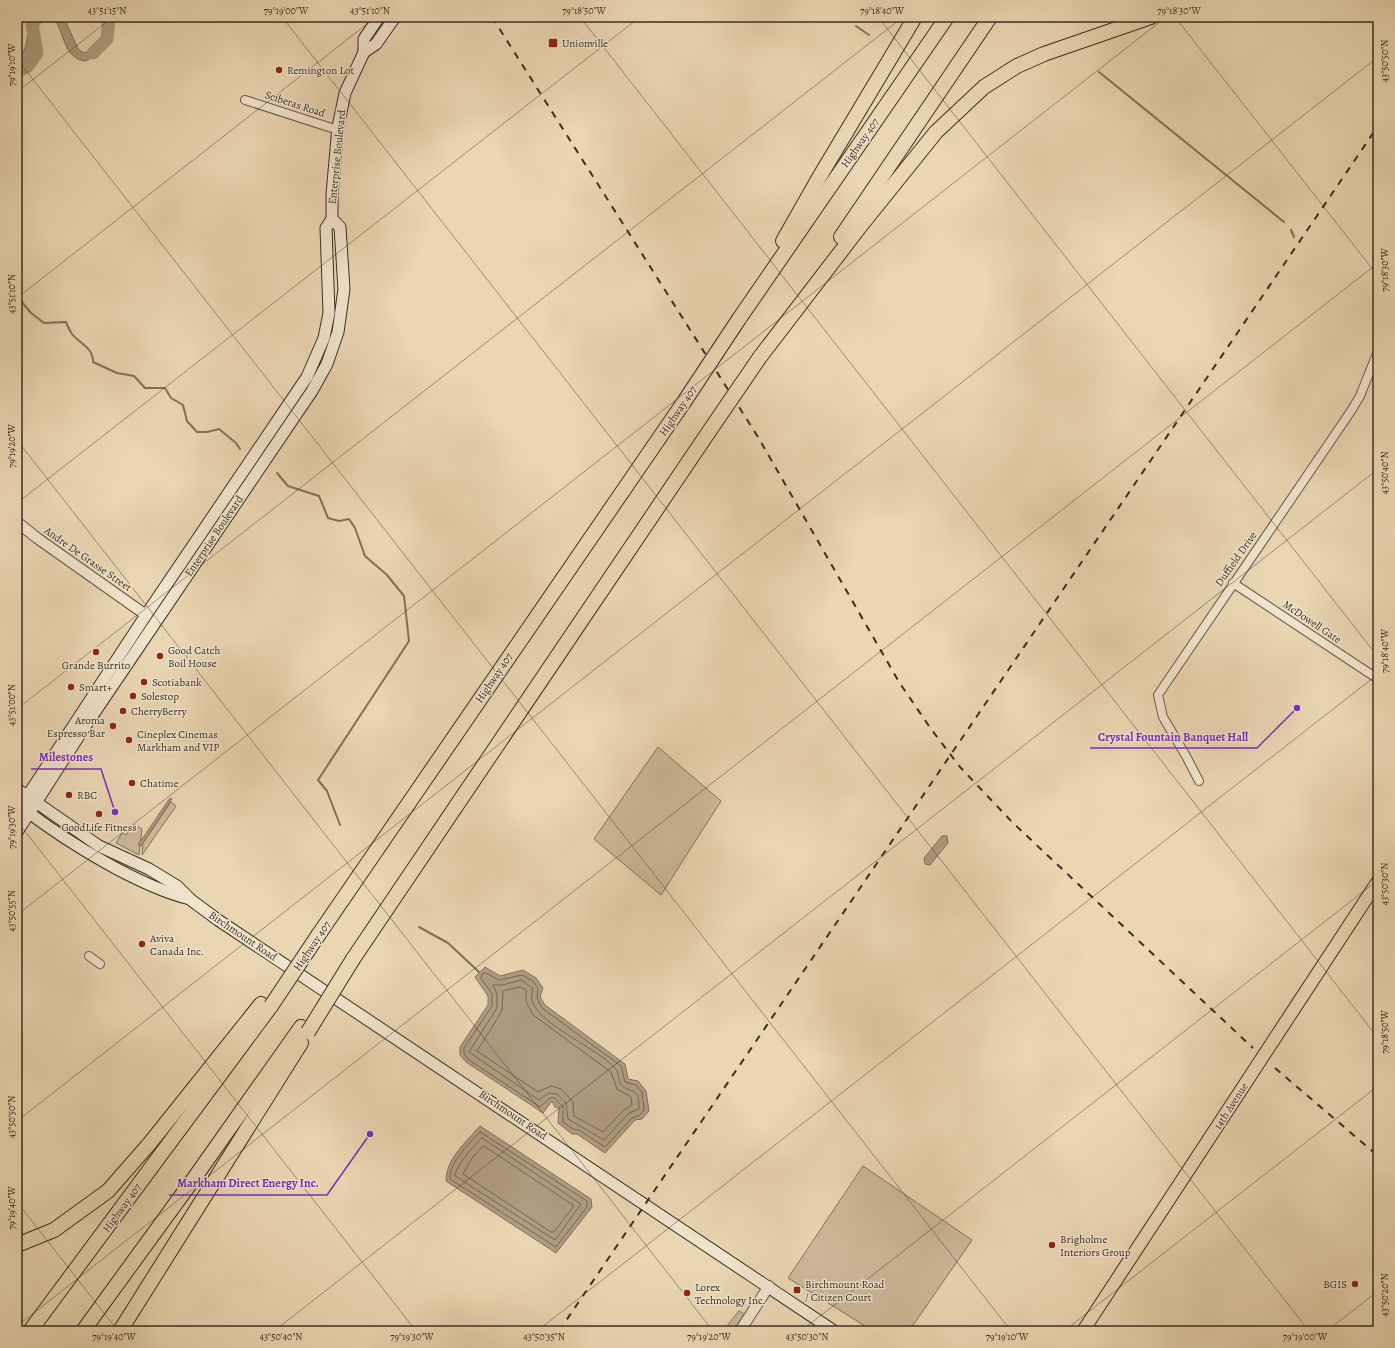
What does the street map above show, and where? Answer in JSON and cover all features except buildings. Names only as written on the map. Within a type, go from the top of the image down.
[{"type":"highway","points":[[740,319],[820,176],[915,17]]},
{"type":"highway","name":"Highway 407","points":[[30,1331],[267,1003],[320,934],[947,17]]},
{"type":"highway","points":[[83,1331],[304,1029],[353,959],[990,17]]},
{"type":"highway","points":[[760,357],[862,224],[936,132],[984,86],[1017,66],[1044,54],[1151,17]]},
{"type":"highway","points":[[17,1245],[54,1230],[108,1191],[267,1003]]},
{"type":"highway","points":[[120,1331],[304,1029]]},
{"type":"main road","name":"Enterprise Boulevard","points":[[32,799],[146,615],[307,377],[324,338],[329,313],[326,228],[332,218],[332,194],[338,130],[345,93],[364,52],[364,39],[379,17]]},
{"type":"main road","name":"Enterprise Boulevard","points":[[364,52],[376,44],[395,17]]},
{"type":"main road","name":"Enterprise Boulevard","points":[[17,832],[21,808],[32,799],[156,621],[312,391],[326,364],[338,332],[344,290],[340,227],[332,218]]},
{"type":"main road","name":"Birchmount Road","points":[[17,788],[99,846],[149,869],[177,886],[191,900],[218,920],[769,1286],[834,1331]]},
{"type":"main road","name":"Birchmount Road","points":[[21,808],[94,856],[171,894],[191,900]]},
{"type":"main road","name":"14th Avenue","points":[[1083,1331],[1378,881]]},
{"type":"street","name":"Sciberas Road","points":[[245,100],[338,130]]},
{"type":"street","name":"Duffield Drive","points":[[1198,781],[1186,756],[1163,717],[1158,696],[1233,583],[1351,411],[1360,396],[1378,351]]},
{"type":"street","name":"Andre De Grasse Street","points":[[17,522],[37,538],[146,615]]},
{"type":"street","name":"McDowell Gate","points":[[1233,583],[1378,679]]},
{"type":"street","points":[[146,615],[156,621]]},
{"type":"street","points":[[89,956],[100,964]]},
{"type":"street","points":[[740,1331],[769,1286]]},
{"type":"shaded area","points":[[658,747],[721,801],[661,895],[594,839]]},
{"type":"shaded area","points":[[171,802],[176,806],[142,855],[143,843]]},
{"type":"shaded area","points":[[134,824],[142,829],[139,855],[116,843],[122,833],[126,835]]},
{"type":"shaded area","points":[[863,1166],[972,1240],[909,1331],[873,1331],[788,1278]]},
{"type":"shaded area","points":[[739,1311],[743,1313],[743,1316],[733,1331],[723,1331]]},
{"type":"water","points":[[31,17],[42,17],[36,29],[28,60],[24,66],[17,71],[17,61],[26,45]]},
{"type":"water","points":[[53,17],[62,17],[65,20],[78,49],[82,52],[90,53],[97,46],[102,37],[104,17],[112,17],[100,53],[86,61],[78,59],[65,44],[57,23]]},
{"type":"water","points":[[170,798],[172,799],[141,846],[138,845]]},
{"type":"water","points":[[942,836],[947,836],[948,843],[930,865],[925,864],[924,858]]},
{"type":"water","points":[[485,967],[500,976],[523,970],[536,978],[543,988],[540,997],[545,1005],[625,1064],[628,1079],[638,1081],[646,1091],[649,1111],[642,1119],[635,1120],[605,1153],[577,1134],[572,1134],[558,1123],[559,1108],[555,1107],[552,1101],[543,1113],[466,1062],[460,1055],[460,1047],[488,1005],[488,996],[475,977]]},
{"type":"water","points":[[480,1126],[591,1199],[592,1207],[556,1253],[446,1181],[449,1165],[453,1158]]},
{"type":"waterway","points":[[17,71],[27,67],[37,53],[32,24],[38,17]]},
{"type":"waterway","points":[[93,53],[107,39],[109,17]]},
{"type":"waterway","points":[[856,26],[869,35]]},
{"type":"waterway","points":[[1099,72],[1284,222]]},
{"type":"waterway","points":[[1291,230],[1294,237]]},
{"type":"waterway","points":[[17,296],[31,313],[44,323],[66,322],[72,334],[86,346],[91,353],[93,362],[117,373],[134,376],[145,388],[165,388],[171,398],[183,405],[187,421],[197,432],[207,432],[219,429],[236,443],[240,449]]},
{"type":"waterway","points":[[277,473],[288,486],[319,496],[328,518],[339,521],[349,519],[355,528],[365,556],[387,575],[404,596],[409,641],[318,780],[327,791],[340,825]]},
{"type":"waterway","points":[[419,927],[448,943],[479,972]]},
{"type":"railway","points":[[492,17],[758,437],[899,682],[931,729],[960,767],[1012,822],[1253,1048]]},
{"type":"railway","points":[[559,1331],[1378,126]]},
{"type":"railway","points":[[1275,1068],[1378,1156]]},
{"type":"place","name":"Unionville","points":[[553,43]]},
{"type":"place","name":"Remington Lot","points":[[279,70]]},
{"type":"place","name":"Grande Burrito","points":[[96,652]]},
{"type":"place","name":"Good Catch Boil House","points":[[160,656]]},
{"type":"place","name":"Scotiabank","points":[[144,682]]},
{"type":"place","name":"Smart+","points":[[71,687]]},
{"type":"place","name":"Solestop","points":[[133,696]]},
{"type":"place","name":"Crystal Fountain Banquet Hall","points":[[1297,708]]},
{"type":"place","name":"CherryBerry","points":[[123,711]]},
{"type":"place","name":"Aroma Espresso Bar","points":[[113,726]]},
{"type":"place","name":"Cineplex Cinemas Markham and VIP","points":[[129,740]]},
{"type":"place","name":"Chatime","points":[[132,783]]},
{"type":"place","name":"RBC","points":[[69,795]]},
{"type":"place","name":"Milestones","points":[[115,812]]},
{"type":"place","name":"GoodLife Fitness","points":[[99,814]]},
{"type":"place","name":"Aviva Canada Inc.","points":[[142,944]]},
{"type":"place","name":"Markham Direct Energy Inc.","points":[[370,1134]]},
{"type":"place","name":"Brigholme Interiors Group","points":[[1052,1245]]},
{"type":"place","name":"BGIS","points":[[1355,1284]]},
{"type":"place","name":"Birchmount Road / Citizen Court","points":[[797,1290]]},
{"type":"place","name":"Lorex Technology Inc.","points":[[687,1293]]}]
